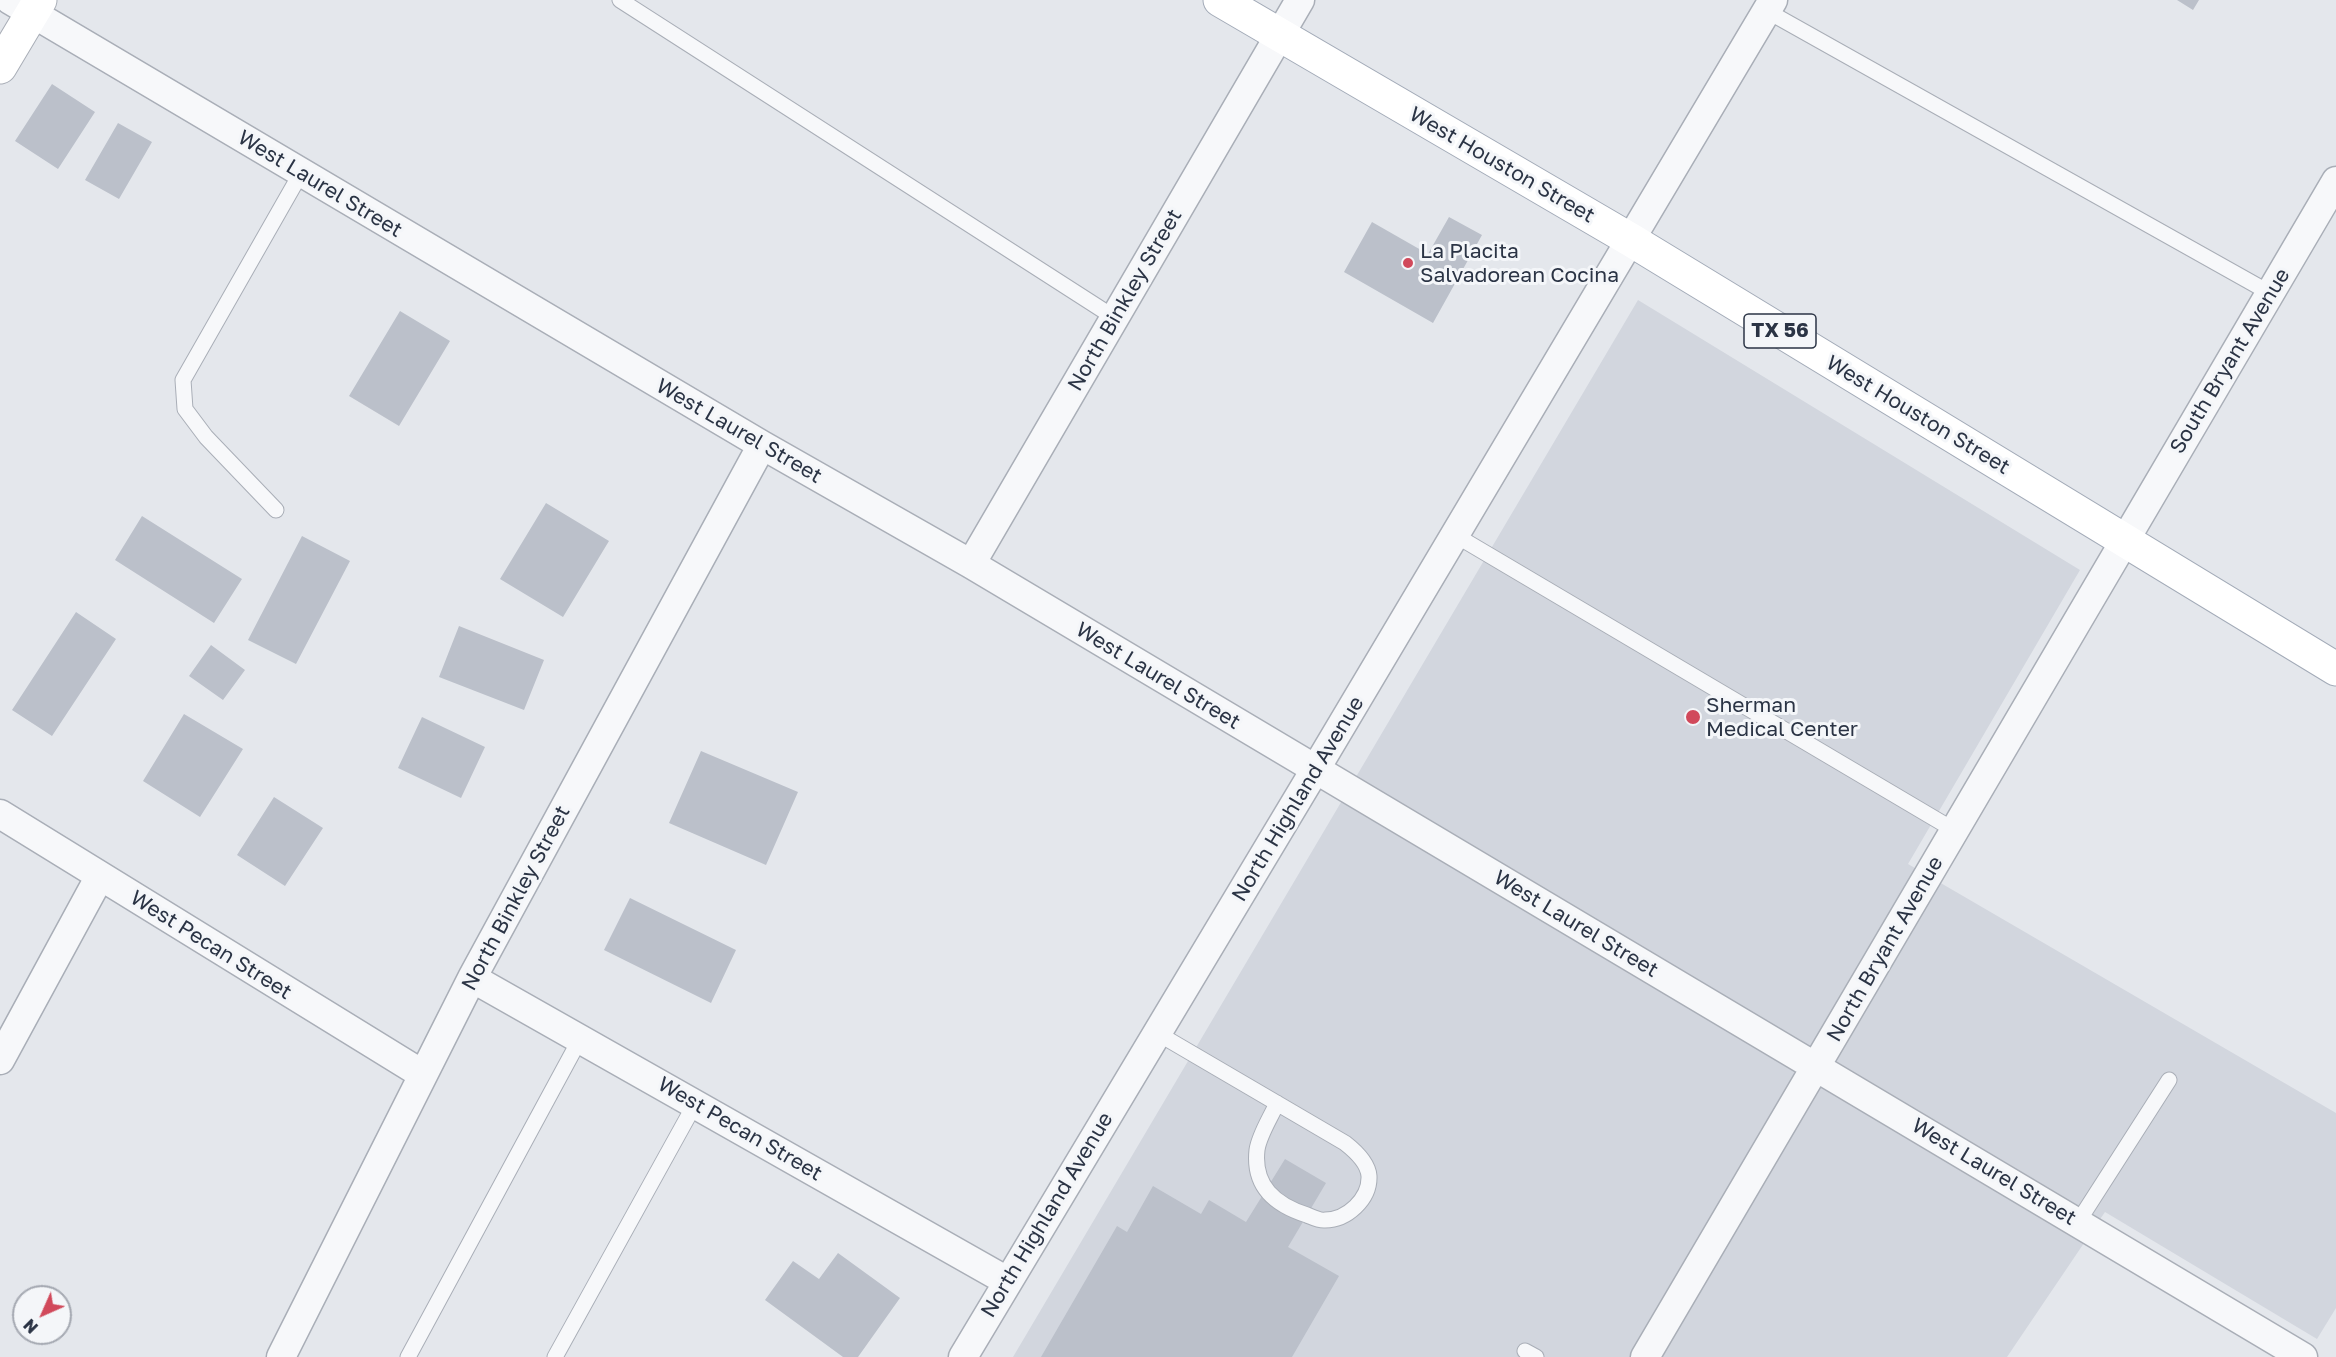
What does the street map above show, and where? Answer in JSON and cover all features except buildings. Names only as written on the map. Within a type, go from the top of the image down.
[{"type":"main road","name":"West Houston Street","points":[[1220,0],[1631,240],[2336,669]]},
{"type":"main road","points":[[0,67],[28,4]]},
{"type":"street","name":"North Binkley Street","points":[[970,564],[1300,0]]},
{"type":"street","name":"West Laurel Street","points":[[28,4],[301,172],[762,445],[970,564],[2303,1357]]},
{"type":"street","name":"North Highland Avenue","points":[[963,1357],[1770,5]]},
{"type":"street","name":"South Bryant Avenue","points":[[2124,541],[2336,181]]},
{"type":"street","name":"North Binkley Street","points":[[281,1357],[472,978],[762,445]]},
{"type":"street","name":"North Bryant Avenue","points":[[1645,1357],[2124,541]]},
{"type":"street","name":"West Pecan Street","points":[[0,814],[422,1074]]},
{"type":"street","points":[[0,1060],[100,876]]},
{"type":"street","name":"West Pecan Street","points":[[472,978],[1007,1281]]},
{"type":"lane","points":[[620,0],[1114,318]]},
{"type":"lane","points":[[1770,5],[2270,293]]},
{"type":"lane","points":[[276,510],[206,437],[185,409],[183,380],[301,172]]},
{"type":"lane","points":[[1455,535],[1954,831]]},
{"type":"lane","points":[[1157,1033],[1277,1103],[1345,1143],[1358,1153],[1369,1175],[1364,1196],[1349,1213],[1324,1221],[1293,1210],[1272,1196],[1261,1183],[1256,1171],[1257,1147],[1277,1103]]},
{"type":"lane","points":[[408,1357],[580,1040]]},
{"type":"lane","points":[[2078,1222],[2169,1080]]},
{"type":"lane","points":[[555,1357],[695,1104]]},
{"type":"shaded area","name":"Sherman Medical Center","points":[[1638,300],[2080,570],[1908,864],[2336,1113],[2336,1308],[2317,1339],[2105,1212],[2007,1357],[1013,1357]]},
{"type":"place","name":"La Placita Salvadorean Cocina","points":[[1408,263]]},
{"type":"place","name":"Sherman Medical Center","points":[[1693,717]]}]
